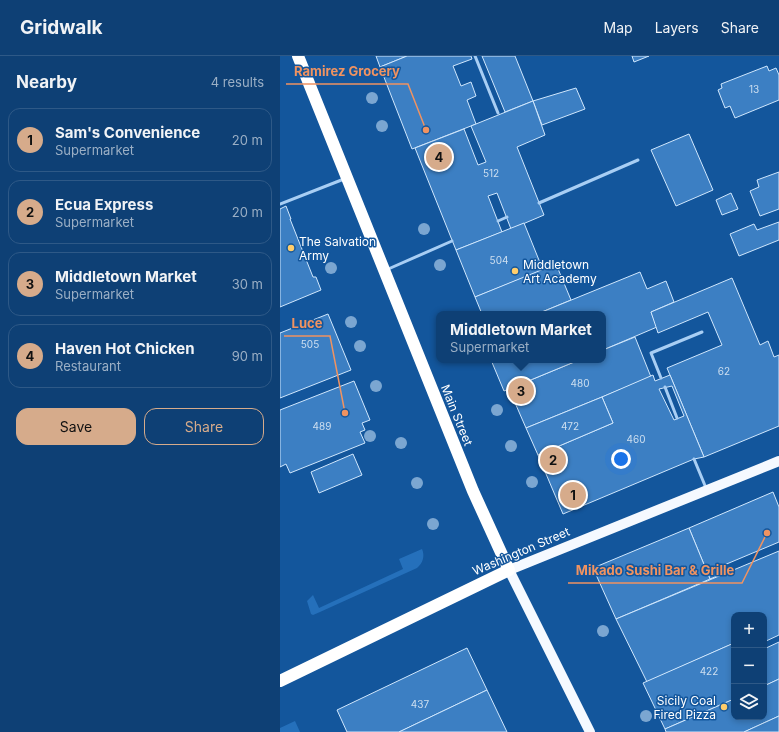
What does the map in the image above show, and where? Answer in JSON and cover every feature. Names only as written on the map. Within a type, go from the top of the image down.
[{"type":"highway","name":"Main Street","points":[[298,56],[473,491],[509,570]]},
{"type":"highway","name":"Washington Street","points":[[280,681],[509,570]]},
{"type":"main road","name":"Washington Street","points":[[509,570],[779,461]]},
{"type":"main road","name":"Main Street","points":[[509,570],[590,732]]},
{"type":"lane","points":[[475,56],[498,113]]},
{"type":"lane","points":[[539,203],[638,160]]},
{"type":"lane","points":[[280,204],[347,178]]},
{"type":"lane","points":[[498,221],[507,217]]},
{"type":"lane","points":[[384,271],[452,241]]},
{"type":"lane","points":[[661,378],[651,353],[702,332]]},
{"type":"lane","points":[[665,387],[677,418]]},
{"type":"lane","points":[[694,459],[707,490]]},
{"type":"shaded area","points":[[422,549],[423,559],[417,568],[320,612],[313,615],[311,614],[307,601],[313,595],[319,608],[403,569],[399,559]]},
{"type":"shaded area","points":[[295,721],[300,732],[280,732],[280,728]]},
{"type":"building","points":[[376,56],[407,56],[380,67]]},
{"type":"building","points":[[407,56],[471,56],[472,59],[453,66],[461,86],[471,82],[476,96],[467,100],[476,124],[412,149],[380,67]]},
{"type":"building","points":[[482,56],[515,56],[533,101],[505,112]]},
{"type":"building","points":[[632,56],[649,56],[634,62]]},
{"type":"building","points":[[767,66],[769,71],[776,68],[779,75],[779,100],[735,118],[730,106],[725,108],[718,90],[722,88],[721,84]]},
{"type":"building","points":[[576,88],[585,109],[542,125],[533,101]]},
{"type":"building","points":[[533,101],[545,135],[517,147],[544,215],[511,229],[497,193],[488,196],[502,232],[456,250],[415,148],[464,129],[478,165],[486,162],[471,126]]},
{"type":"building","points":[[689,134],[713,190],[676,206],[651,150]]},
{"type":"building","points":[[779,172],[779,209],[760,216],[750,191],[759,187],[757,180]]},
{"type":"building","points":[[731,193],[738,209],[722,215],[716,200]]},
{"type":"building","name":"The Salvation Army","points":[[286,206],[313,277],[316,277],[321,290],[280,307],[280,209]]},
{"type":"building","points":[[779,222],[779,240],[739,256],[730,234],[754,224],[757,230]]},
{"type":"building","points":[[524,223],[543,270],[475,297],[456,250]]},
{"type":"building","points":[[556,264],[571,300],[544,311],[481,311],[475,297]]},
{"type":"building","points":[[640,272],[647,289],[666,281],[674,302],[651,312],[657,327],[606,349],[606,311],[544,311]]},
{"type":"building","points":[[732,278],[760,345],[768,341],[774,357],[779,355],[779,426],[704,457],[667,368],[722,345],[708,312],[658,333],[651,312]]},
{"type":"building","points":[[328,314],[351,370],[280,398],[280,333]]},
{"type":"building","points":[[635,337],[651,377],[526,428],[509,389],[572,363],[606,363],[606,349]]},
{"type":"building","points":[[492,363],[572,363],[504,391]]},
{"type":"building","points":[[653,375],[655,381],[670,375],[704,457],[694,459],[563,514],[538,455],[613,423],[602,397]],"holes":[[[672,386],[684,416],[674,420],[659,389]]]},
{"type":"building","points":[[354,381],[370,420],[362,423],[365,430],[360,432],[365,443],[290,473],[286,464],[280,467],[280,410]]},
{"type":"building","points":[[602,397],[613,423],[538,455],[526,428]]},
{"type":"building","points":[[353,454],[362,475],[319,493],[311,472]]},
{"type":"building","points":[[773,492],[779,507],[779,542],[717,568],[720,575],[710,579],[689,528]]},
{"type":"building","points":[[689,528],[710,579],[616,619],[593,568]]},
{"type":"building","points":[[779,551],[779,635],[767,641],[767,612],[731,612],[731,644],[647,682],[616,619]]},
{"type":"building","points":[[779,642],[779,679],[767,685],[767,648]]},
{"type":"building","points":[[731,644],[731,700],[665,729],[643,683]]},
{"type":"building","points":[[467,648],[487,690],[399,732],[347,732],[337,710]]},
{"type":"building","name":"Sicily Coal Fired Pizza","points":[[779,679],[779,716],[744,732],[666,732],[665,729],[731,700],[731,720],[767,720],[767,685]]},
{"type":"building","points":[[487,690],[507,732],[399,732]]},
{"type":"building","points":[[779,716],[779,732],[744,732]]},
{"type":"place","name":"Ramirez Grocery","points":[[426,130]]},
{"type":"place","name":"Haven Hot Chicken","points":[[439,157]]},
{"type":"place","name":"The Salvation Army","points":[[291,248]]},
{"type":"place","name":"Middletown Art Academy","points":[[515,271]]},
{"type":"place","name":"Middletown Market","points":[[521,391]]},
{"type":"place","name":"Luce","points":[[345,413]]},
{"type":"place","name":"Ecua Express","points":[[553,460]]},
{"type":"place","name":"Sam's Convenience","points":[[573,495]]},
{"type":"place","name":"Mikado Sushi Bar & Grille","points":[[767,533]]},
{"type":"place","name":"Sicily Coal Fired Pizza","points":[[724,707]]}]
